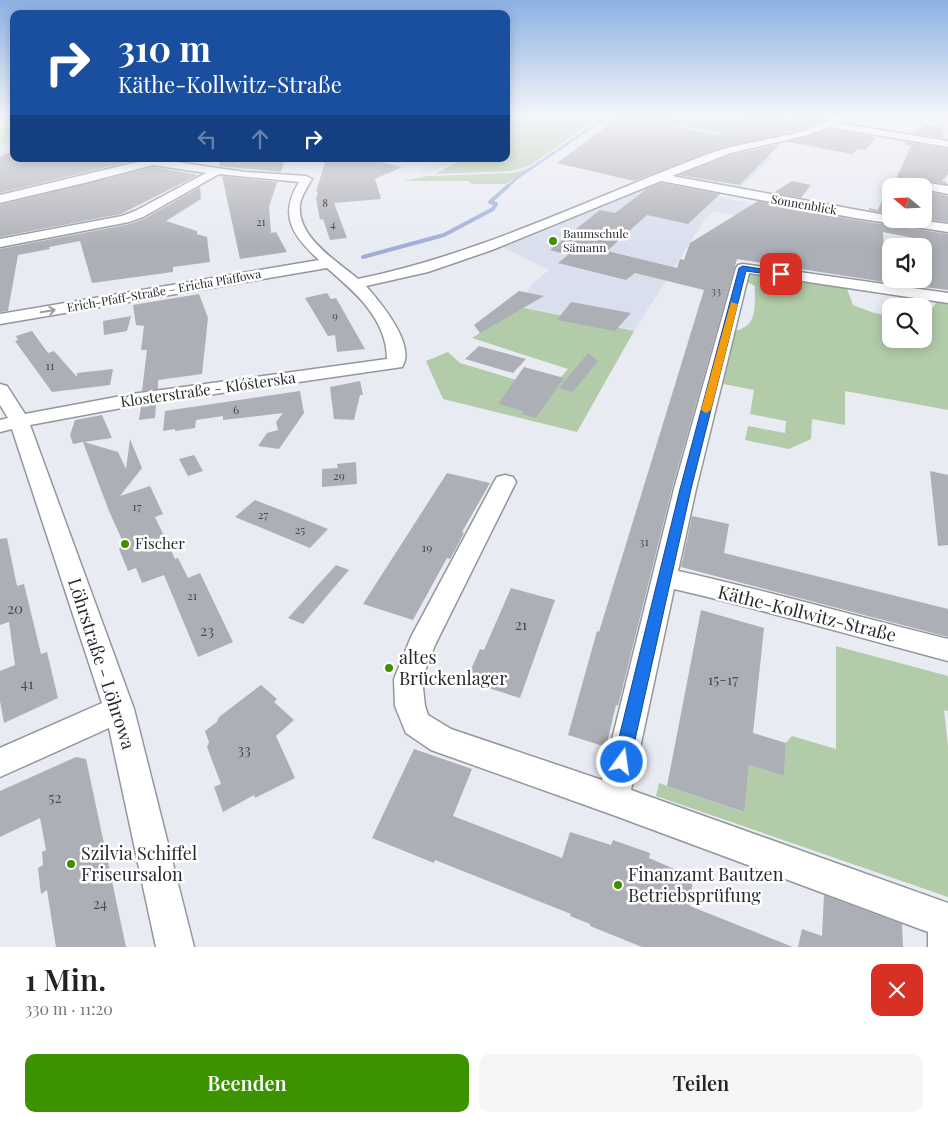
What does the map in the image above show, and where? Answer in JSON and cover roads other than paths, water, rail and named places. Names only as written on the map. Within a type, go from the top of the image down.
[{"type":"street","points":[[0,199],[88,179],[151,162],[217,172],[306,180],[296,197],[294,206],[301,230],[324,258],[356,284],[397,276],[488,248],[707,159]]},
{"type":"street","points":[[0,242],[125,220],[217,172]]},
{"type":"street","name":"Sonnenblick","points":[[660,177],[758,197],[948,228]]},
{"type":"street","points":[[932,187],[948,190]]},
{"type":"street","name":"Erich-Pfaff-Straße – Ericha Pfaffowa","points":[[0,306],[324,258]]},
{"type":"street","name":"Erich-Pfaff-Straße – Ericha Pfaffowa","points":[[0,319],[324,258]]},
{"type":"street","points":[[613,799],[686,489],[743,268],[948,298]]},
{"type":"street","name":"Klosterstraße - Klóšterska","points":[[10,423],[132,400],[396,363],[395,345],[390,329],[356,284]]},
{"type":"street","name":"Löhrstraße - Löhrowa","points":[[0,390],[10,423],[119,709],[175,947]]},
{"type":"street","points":[[505,482],[421,645],[408,679],[410,706],[416,724],[442,740],[613,799],[947,929]]},
{"type":"street","name":"Käthe-Kollwitz-Straße","points":[[666,578],[758,599],[830,620],[948,650]]},
{"type":"street","points":[[0,763],[119,709]]},
{"type":"waterway","points":[[507,187],[544,159]]},
{"type":"waterway","points":[[363,257],[444,235],[493,209],[496,204],[490,202],[508,186]]},
{"type":"place","name":"Baumschule Sämann","points":[[553,241]]},
{"type":"place","name":"Fischer","points":[[125,544]]},
{"type":"place","name":"altes Brückenlager","points":[[389,668]]},
{"type":"place","name":"Szilvia Schiffel Friseursalon","points":[[71,864]]},
{"type":"place","name":"Finanzamt Bautzen Betriebsprüfung","points":[[618,885]]}]
